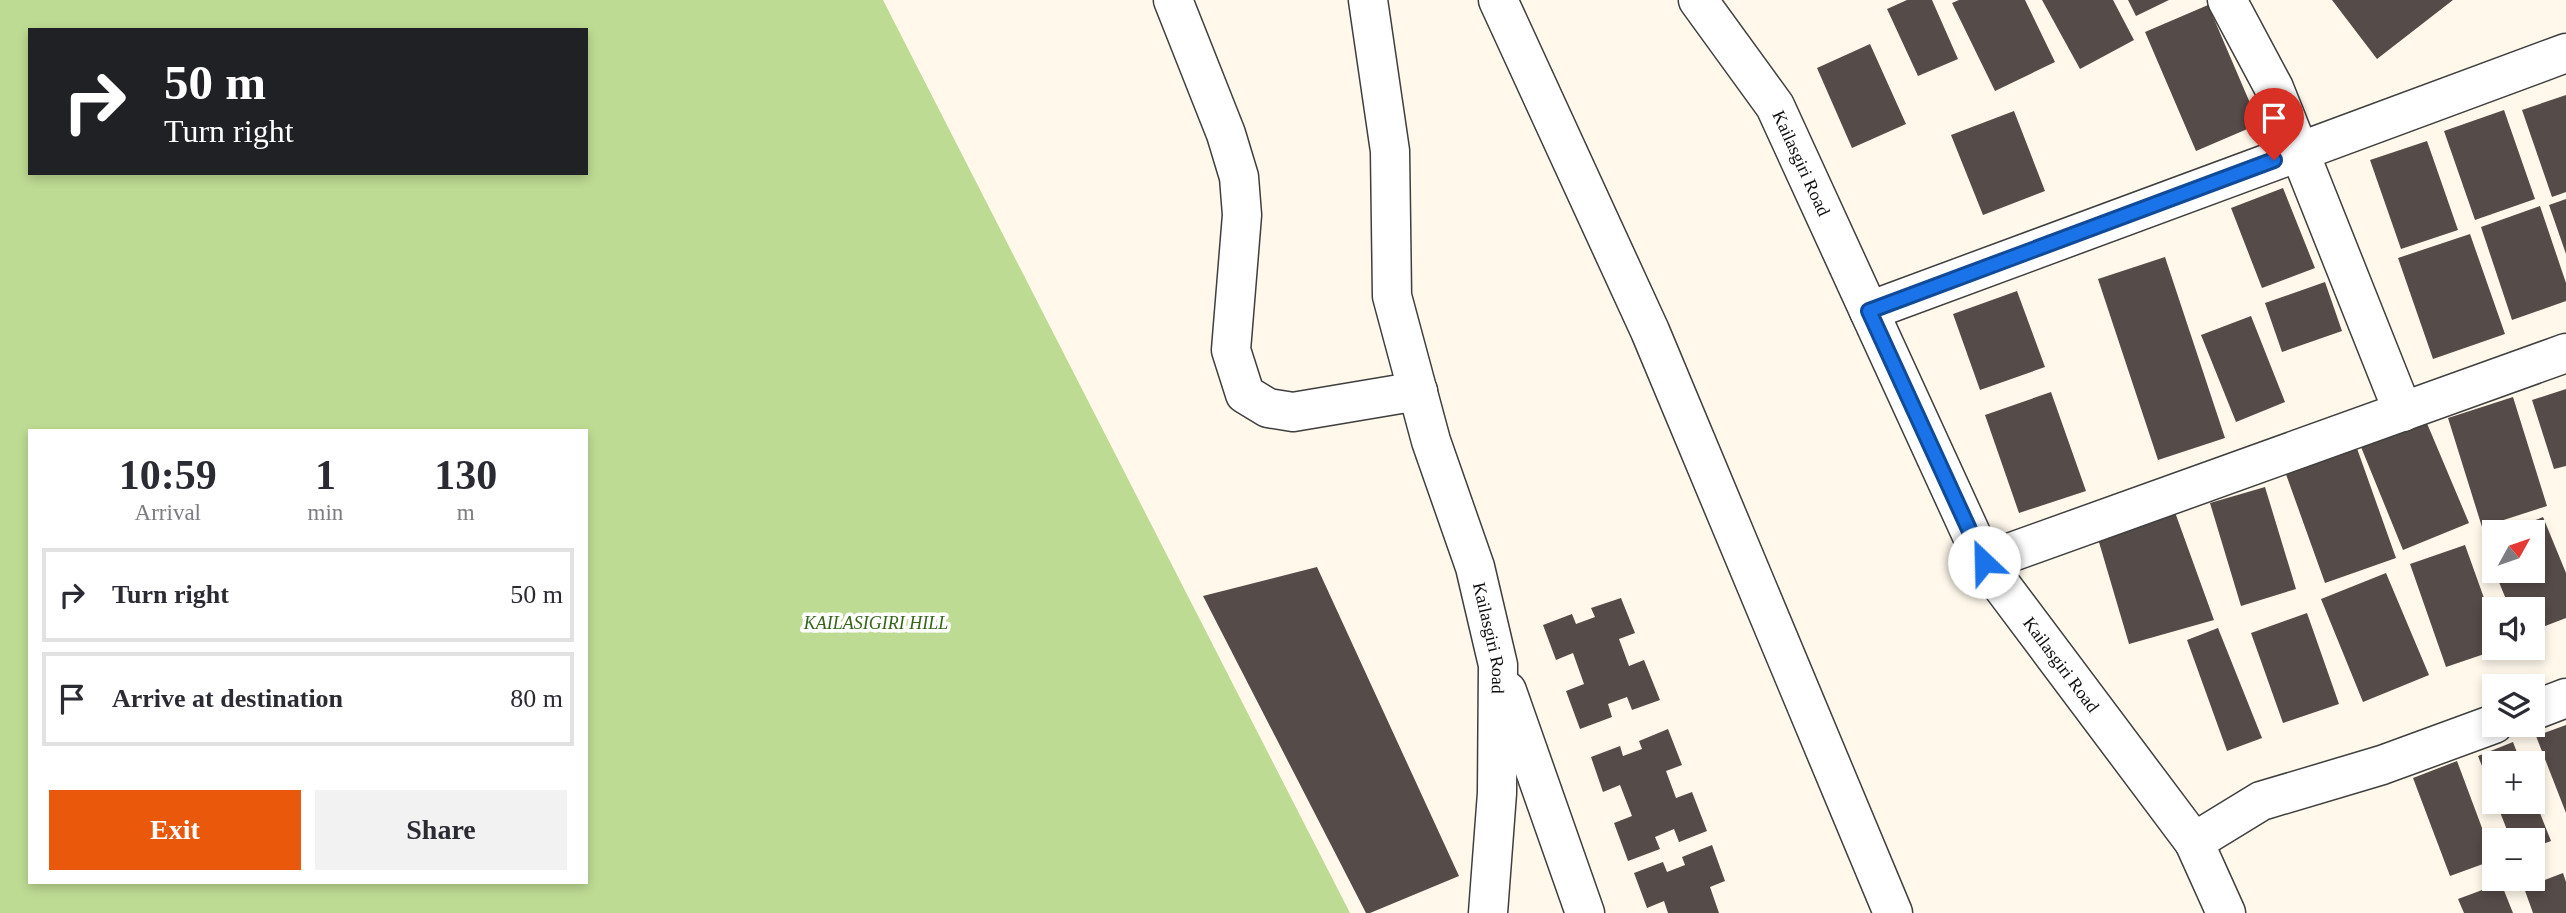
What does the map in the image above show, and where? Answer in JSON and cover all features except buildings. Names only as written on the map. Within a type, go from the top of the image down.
[{"type":"street","points":[[1173,0],[1226,134],[1239,177],[1242,215],[1231,351],[1245,394],[1268,408],[1293,412],[1418,391]]},
{"type":"street","name":"Kailasgiri Road","points":[[1368,0],[1390,151],[1392,296],[1431,441],[1475,567],[1497,665],[1497,793],[1488,913]]},
{"type":"street","points":[[1498,0],[1650,331],[1893,913]]},
{"type":"street","points":[[2227,0],[2274,88],[2403,412]]},
{"type":"street","name":"Kailasgiri Road","points":[[1709,3],[1775,106],[1984,562],[2194,842],[2226,913]]},
{"type":"street","points":[[1869,311],[2566,53]]},
{"type":"street","points":[[1984,562],[2566,353]]},
{"type":"street","points":[[1497,665],[1585,913]]},
{"type":"street","points":[[2545,706],[2566,698]]},
{"type":"street","points":[[2194,842],[2261,801],[2382,765],[2482,728]]},
{"type":"green space","name":"KAILASIGIRI HILL","points":[[0,0],[883,0],[1350,913],[0,913]]},
{"type":"route","points":[[1984,562],[1869,311],[2274,160]]}]
